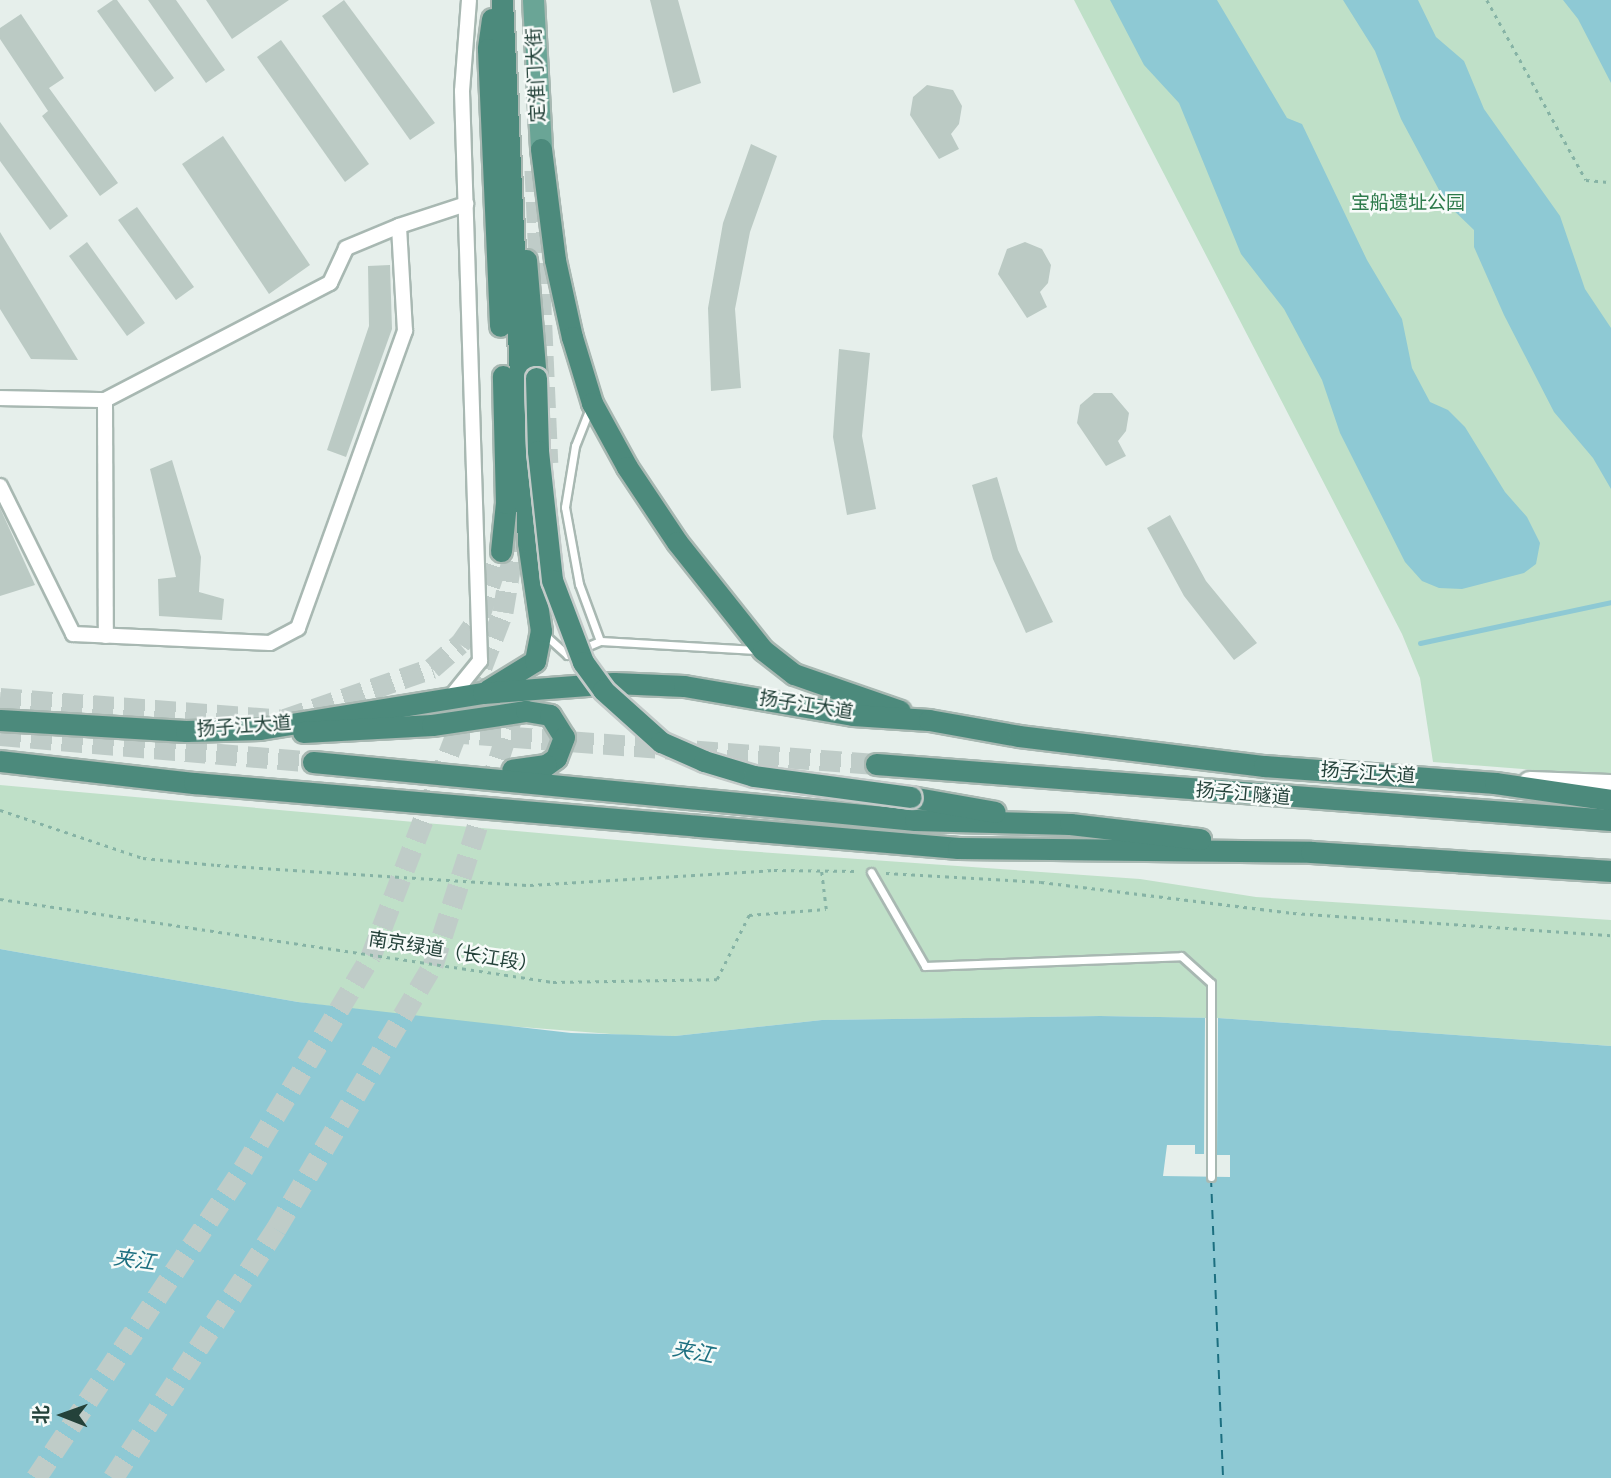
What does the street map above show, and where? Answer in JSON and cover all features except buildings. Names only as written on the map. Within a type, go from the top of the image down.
[{"type":"highway","points":[[495,0],[488,49],[506,430],[501,551]]},
{"type":"highway","points":[[502,0],[536,378],[538,451],[552,579],[583,662],[603,690],[630,719],[662,742],[704,761],[754,776],[911,797],[1070,824],[1311,852]]},
{"type":"highway","points":[[483,692],[535,661],[541,631],[527,542],[502,0]]},
{"type":"highway","points":[[541,149],[555,260],[592,404],[677,542],[763,650],[794,674],[929,720]]},
{"type":"highway","name":"扬子江大道","points":[[0,720],[186,731],[260,729],[483,692],[614,683],[684,686],[853,715],[929,720],[1264,766],[1495,783],[1611,800]]},
{"type":"highway","points":[[260,729],[332,734],[526,711],[550,715],[560,724],[562,748],[546,765],[478,774]]},
{"type":"highway","points":[[0,761],[194,783],[958,848],[1311,852],[1611,871]]},
{"type":"highway","points":[[313,761],[478,774],[915,820],[1070,824]]},
{"type":"highway","name":"扬子江隧道","points":[[876,764],[1611,820]]},
{"type":"main road","name":"定淮门大街","points":[[533,0],[541,149]]},
{"type":"main road","points":[[1495,783],[1611,785]]},
{"type":"street","points":[[450,698],[480,662],[462,91],[469,0]]},
{"type":"street","points":[[0,398],[106,400],[330,283],[346,248],[399,226],[466,204]]},
{"type":"street","points":[[0,486],[73,634],[270,643],[298,628],[405,331],[399,226]]},
{"type":"street","points":[[106,400],[106,636]]},
{"type":"lane","points":[[592,404],[575,446],[565,507],[579,584],[600,641]]},
{"type":"lane","points":[[541,631],[567,655],[600,641],[763,650]]},
{"type":"lane","points":[[870,872],[925,966],[1181,956],[1211,983],[1211,1177]]},
{"type":"path","points":[[1487,0],[1586,180],[1611,182]]},
{"type":"path","points":[[0,810],[143,858],[530,885],[821,870],[870,872],[1041,882],[1293,914],[1611,935]]},
{"type":"path","name":"南京绿道（长江段）","points":[[0,899],[553,982],[717,979],[749,915],[826,909],[821,870]]},
{"type":"green space","name":"宝船遗址公园","points":[[1074,0],[1611,0],[1611,776],[1433,762],[1420,678],[1402,634]]},
{"type":"green space","points":[[0,785],[718,849],[1140,879],[1256,897],[1611,920],[1611,1046],[1218,1018],[1100,1016],[822,1020],[675,1036],[624,1035],[443,1021],[298,1002],[0,949]]},
{"type":"water","points":[[1110,0],[1217,0],[1287,118],[1302,124],[1367,260],[1402,319],[1412,368],[1430,402],[1448,410],[1465,427],[1505,492],[1527,517],[1540,543],[1536,564],[1524,573],[1462,589],[1439,588],[1422,581],[1405,562],[1340,433],[1322,380],[1284,309],[1241,254],[1179,103],[1144,65]]},
{"type":"water","points":[[1343,0],[1418,0],[1436,37],[1464,61],[1484,109],[1560,216],[1585,289],[1611,328],[1611,489],[1593,458],[1554,412],[1504,315],[1474,247],[1474,230],[1446,203],[1401,119],[1375,51]]},
{"type":"water","points":[[1563,0],[1611,0],[1611,83],[1578,19]]},
{"type":"water","name":"夹江","points":[[0,949],[298,1002],[571,1033],[675,1036],[822,1020],[1100,1016],[1218,1018],[1611,1046],[1611,1478],[0,1478]]},
{"type":"pier","points":[[1205,1018],[1218,1018],[1217,1155],[1230,1155],[1230,1177],[1163,1176],[1167,1145],[1195,1145],[1195,1154],[1204,1154]]},
{"type":"waterway","points":[[1420,643],[1611,602]]},
{"type":"ferry route","points":[[1211,1178],[1223,1478]]},
{"type":"tunnel","points":[[535,170],[548,463]]},
{"type":"tunnel","points":[[36,1478],[243,1169],[371,956],[503,612],[520,509]]},
{"type":"tunnel","points":[[285,719],[432,668],[460,644],[480,615],[501,551]]},
{"type":"tunnel","points":[[113,1478],[276,1229],[433,965],[519,696]]},
{"type":"tunnel","points":[[0,698],[288,720]]},
{"type":"tunnel","points":[[449,732],[876,764]]},
{"type":"tunnel","points":[[0,735],[313,762]]}]
